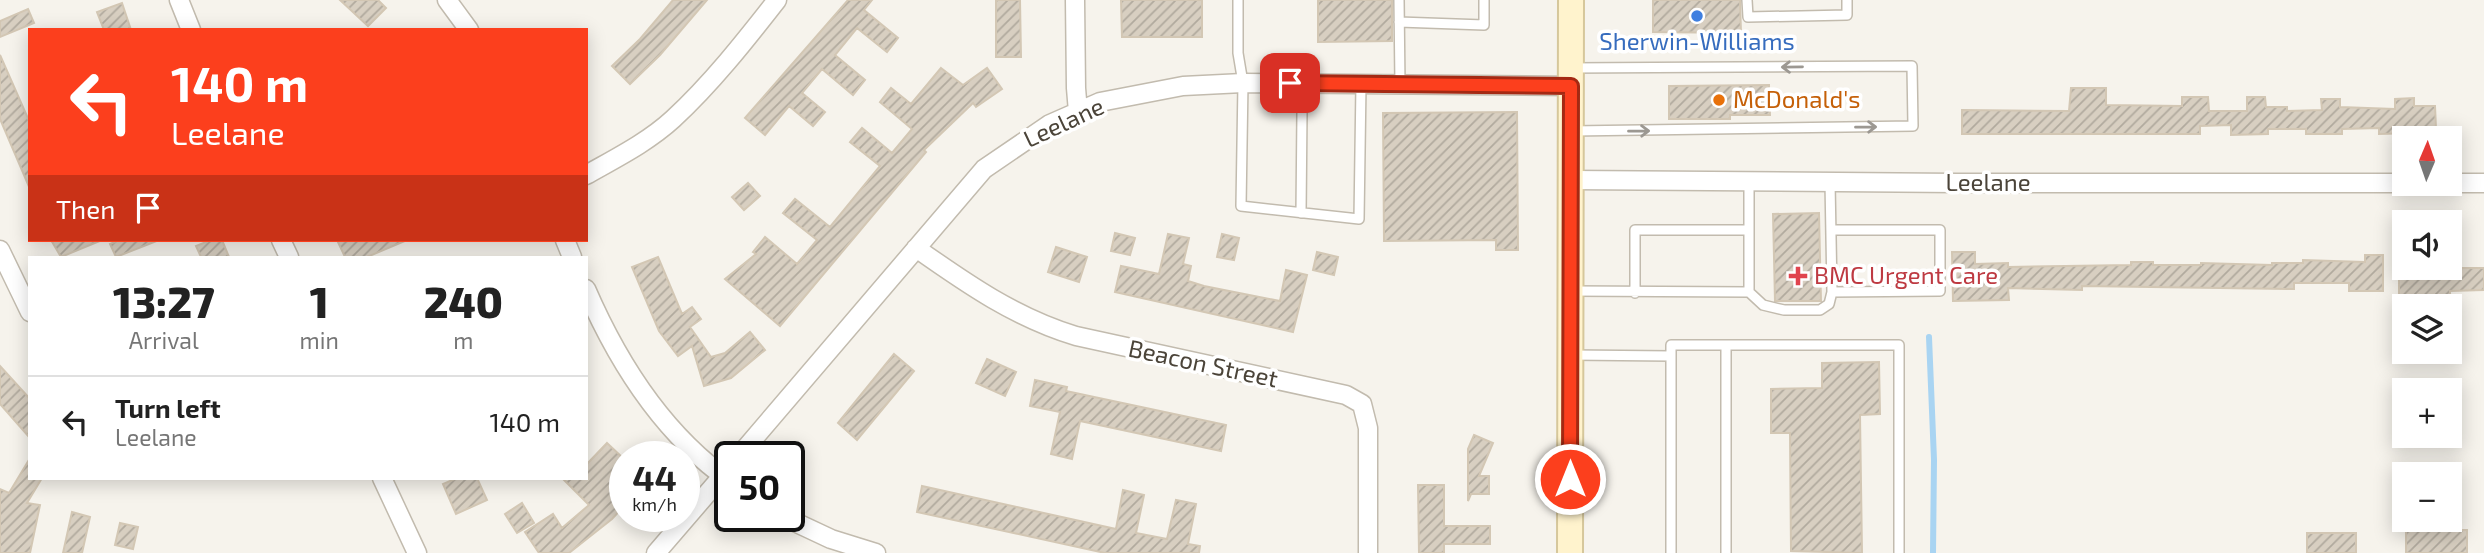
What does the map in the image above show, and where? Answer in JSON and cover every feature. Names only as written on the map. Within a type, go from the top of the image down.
[{"type":"main road","points":[[1570,553],[1571,0]]},
{"type":"street","points":[[179,0],[190,28]]},
{"type":"street","points":[[447,0],[468,28]]},
{"type":"street","points":[[588,174],[637,147],[673,120],[777,0]]},
{"type":"street","points":[[1075,0],[1078,112]]},
{"type":"street","name":"Leelane","points":[[752,441],[984,169],[1013,146],[1050,124],[1100,102],[1183,86],[1243,83],[1400,85],[1571,77]]},
{"type":"street","name":"Leelane","points":[[1571,180],[2392,183]]},
{"type":"street","points":[[2462,183],[2484,183]]},
{"type":"street","name":"Beacon Street","points":[[916,248],[1002,306],[1046,327],[1076,336],[1346,395],[1362,404],[1368,428],[1368,553]]},
{"type":"street","points":[[0,250],[28,308]]},
{"type":"street","points":[[588,293],[628,372],[694,452],[714,465]]},
{"type":"street","points":[[383,480],[417,553]]},
{"type":"street","points":[[656,553],[714,488]]},
{"type":"street","points":[[805,527],[831,539],[876,553]]},
{"type":"lane","points":[[1238,0],[1238,52],[1243,83],[1241,206],[1359,219],[1361,84]]},
{"type":"lane","points":[[1399,0],[1400,85]]},
{"type":"lane","points":[[1399,22],[1484,25],[1484,0]]},
{"type":"lane","points":[[1747,0],[1748,17],[1847,15],[1847,0]]},
{"type":"lane","points":[[1570,131],[1913,126],[1912,66],[1571,77]]},
{"type":"lane","points":[[1301,213],[1302,112]]},
{"type":"lane","points":[[1749,181],[1749,292]]},
{"type":"lane","points":[[1570,291],[1749,292],[1763,304],[1784,310],[1820,310],[1829,304],[1832,292],[1830,182]]},
{"type":"lane","points":[[1635,293],[1635,230],[1749,230]]},
{"type":"lane","points":[[1831,230],[1940,230],[1940,291],[1832,292]]},
{"type":"lane","points":[[1671,553],[1671,345],[1899,345],[1899,553]]},
{"type":"lane","points":[[1726,345],[1726,553]]},
{"type":"lane","points":[[1570,355],[1671,356]]},
{"type":"building","points":[[340,0],[378,0],[386,8],[368,26]]},
{"type":"building","points":[[673,0],[707,0],[660,55],[630,84],[612,66],[640,39]]},
{"type":"building","points":[[848,0],[872,0],[864,10],[898,38],[887,52],[857,28],[835,55],[865,80],[853,95],[822,69],[802,93],[825,112],[813,126],[789,106],[765,135],[745,118]]},
{"type":"building","points":[[996,0],[1020,0],[1021,57],[996,57]]},
{"type":"building","points":[[1121,0],[1202,0],[1202,37],[1122,37]]},
{"type":"building","points":[[1318,0],[1392,0],[1392,41],[1318,42]]},
{"type":"building","name":"Sherwin-Williams","points":[[1653,0],[1740,0],[1741,33],[1653,32]]},
{"type":"building","points":[[122,3],[130,28],[103,28],[97,12]]},
{"type":"building","points":[[28,9],[34,23],[0,37],[0,21]]},
{"type":"building","points":[[0,55],[28,118],[28,184],[0,119]]},
{"type":"building","points":[[941,68],[963,85],[987,68],[1002,89],[976,107],[973,103],[924,150],[926,152],[780,326],[725,279],[756,254],[753,252],[765,237],[797,264],[817,240],[783,213],[795,199],[830,227],[880,166],[850,142],[862,128],[892,153],[912,129],[880,102],[891,88],[911,104]]},
{"type":"building","name":"McDonald's","points":[[1769,85],[1770,115],[1730,115],[1730,119],[1669,119],[1669,86]]},
{"type":"building","points":[[2071,88],[2106,88],[2106,105],[2182,106],[2182,97],[2208,97],[2209,111],[2247,111],[2247,97],[2265,97],[2266,107],[2287,107],[2287,111],[2322,110],[2321,99],[2340,99],[2340,107],[2395,109],[2395,99],[2414,98],[2414,106],[2435,106],[2436,126],[2392,126],[2392,134],[2379,134],[2379,128],[2342,129],[2342,134],[2306,134],[2306,129],[2268,129],[2268,134],[2231,135],[2231,125],[2200,126],[2200,134],[1962,134],[1962,110],[2069,111]]},
{"type":"building","points":[[1517,112],[1518,250],[1496,250],[1496,240],[1384,241],[1383,113]]},
{"type":"building","points":[[748,183],[760,196],[744,210],[732,197]]},
{"type":"building","name":"BMC Urgent Care","points":[[1819,213],[1821,301],[1775,301],[1773,214]]},
{"type":"building","points":[[1115,233],[1135,238],[1130,255],[1111,251]]},
{"type":"building","points":[[1168,234],[1189,238],[1183,264],[1191,266],[1188,281],[1204,286],[1280,301],[1286,270],[1307,275],[1293,332],[1115,292],[1121,266],[1159,274]]},
{"type":"building","points":[[1222,234],[1239,238],[1234,260],[1217,257]]},
{"type":"building","points":[[52,242],[97,242],[63,256],[60,256]]},
{"type":"building","points":[[154,242],[119,256],[116,256],[110,244]]},
{"type":"building","points":[[206,242],[223,242],[229,256],[201,256],[196,246]]},
{"type":"building","points":[[338,242],[402,242],[369,256],[345,256]]},
{"type":"building","points":[[1056,247],[1087,257],[1079,282],[1048,272]]},
{"type":"building","points":[[1317,252],[1338,257],[1334,275],[1313,270]]},
{"type":"building","points":[[1952,252],[1975,252],[1975,264],[2008,263],[2008,267],[2131,265],[2131,262],[2153,262],[2153,265],[2272,265],[2303,263],[2303,260],[2365,262],[2365,255],[2383,255],[2383,291],[2349,291],[2349,283],[2294,283],[2294,289],[2082,286],[2082,290],[2008,288],[2009,300],[1953,301]]},
{"type":"building","points":[[658,257],[682,314],[692,307],[701,319],[690,327],[711,357],[725,353],[750,332],[765,350],[731,378],[704,386],[692,346],[678,356],[659,331],[632,267]]},
{"type":"building","points":[[2462,268],[2484,268],[2484,290],[2450,291],[2450,294],[2399,294],[2399,280],[2462,280]]},
{"type":"building","points":[[894,354],[914,371],[857,440],[838,423]]},
{"type":"building","points":[[987,359],[1016,372],[1005,396],[976,383]]},
{"type":"building","points":[[1879,362],[1880,414],[1860,415],[1862,553],[1791,551],[1790,433],[1771,433],[1771,389],[1822,388],[1822,363]]},
{"type":"building","points":[[0,366],[28,397],[28,436],[0,404]]},
{"type":"building","points":[[1035,380],[1067,387],[1066,391],[1226,425],[1221,451],[1080,421],[1072,459],[1051,454],[1060,412],[1030,406]]},
{"type":"building","points":[[1474,435],[1493,443],[1479,476],[1489,476],[1489,494],[1471,494],[1468,501],[1468,449]]},
{"type":"building","points":[[607,443],[609,521],[569,553],[539,553],[525,532],[553,514],[562,528],[589,505],[564,480],[588,480],[588,463]]},
{"type":"building","points":[[28,461],[28,480],[41,480],[27,503],[40,505],[30,553],[0,553],[0,489],[9,493]]},
{"type":"building","points":[[452,480],[478,480],[487,500],[456,514],[443,484]]},
{"type":"building","points":[[1418,485],[1444,485],[1444,526],[1490,526],[1490,544],[1444,544],[1444,553],[1419,553]]},
{"type":"building","points":[[922,486],[1116,529],[1123,490],[1144,495],[1136,533],[1167,539],[1176,500],[1196,504],[1188,544],[1200,546],[1199,553],[1105,553],[917,512]]},
{"type":"building","points":[[522,503],[534,523],[517,533],[505,514]]},
{"type":"building","points":[[72,512],[90,517],[82,553],[63,553]]},
{"type":"building","points":[[120,523],[138,527],[133,549],[115,545]]},
{"type":"building","points":[[2467,530],[2467,553],[2406,553],[2406,532]]},
{"type":"building","points":[[2307,533],[2356,533],[2356,553],[2307,553]]},
{"type":"waterway","points":[[1929,337],[1934,460],[1933,553]]},
{"type":"place","name":"Sherwin-Williams","points":[[1697,16]]},
{"type":"place","name":"McDonald's","points":[[1719,100]]},
{"type":"place","name":"BMC Urgent Care","points":[[1798,276]]},
{"type":"route","points":[[1290,83],[1571,86],[1570,479]]}]
